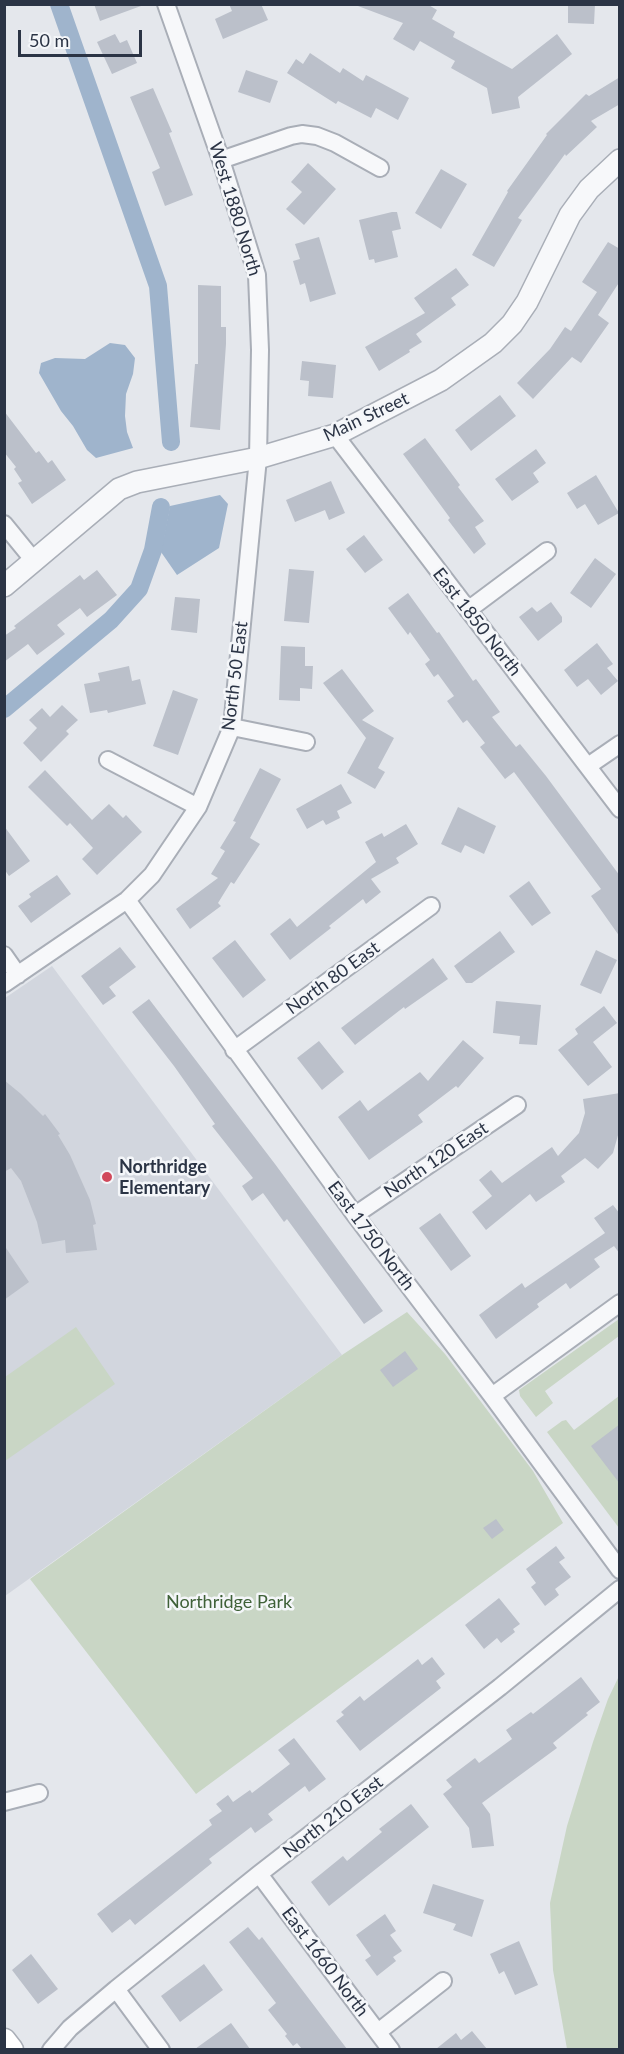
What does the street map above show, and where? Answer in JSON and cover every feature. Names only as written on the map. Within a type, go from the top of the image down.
[{"type":"main road","points":[[4,2041],[11,2049]]},
{"type":"street","name":"West 1880 North","points":[[166,4],[221,160],[257,275],[260,350],[258,458]]},
{"type":"street","points":[[221,160],[291,135],[302,134],[335,143],[380,168]]},
{"type":"street","name":"Main Street","points":[[4,586],[119,489],[137,482],[258,458],[335,435],[441,380],[493,343],[512,324],[527,302],[570,215],[589,189],[620,160]]},
{"type":"street","name":"East 1850 North","points":[[335,435],[620,808]]},
{"type":"street","name":"North 50 East","points":[[11,979],[127,900],[152,875],[198,807],[232,727],[258,458]]},
{"type":"street","points":[[4,524],[35,562]]},
{"type":"street","points":[[468,610],[547,551]]},
{"type":"street","points":[[232,727],[306,742]]},
{"type":"street","points":[[588,766],[620,744]]},
{"type":"street","points":[[108,760],[198,807]]},
{"type":"street","name":"East 1750 North","points":[[127,900],[355,1215],[620,1570]]},
{"type":"street","name":"North 80 East","points":[[234,1050],[431,906]]},
{"type":"street","points":[[4,955],[11,979]]},
{"type":"street","name":"North 120 East","points":[[355,1215],[517,1105]]},
{"type":"street","points":[[492,1396],[620,1303]]},
{"type":"street","name":"North 210 East","points":[[51,2049],[70,2028],[116,1989],[259,1874],[500,1687],[620,1589]]},
{"type":"street","points":[[4,1802],[39,1793]]},
{"type":"street","name":"East 1660 North","points":[[259,1874],[391,2049]]},
{"type":"street","points":[[378,2031],[443,1981]]},
{"type":"street","points":[[116,1989],[161,2049]]},
{"type":"shaded area","name":"Northridge Elementary","points":[[52,966],[342,1355],[5,1596],[5,998]]},
{"type":"green space","name":"Northridge Park","points":[[407,1312],[445,1354],[533,1471],[563,1523],[196,1794],[30,1579],[342,1355]]},
{"type":"green space","points":[[619,1319],[619,1336],[545,1391],[553,1403],[536,1417],[520,1396],[519,1390]]},
{"type":"green space","points":[[76,1327],[115,1384],[5,1461],[5,1377]]},
{"type":"green space","points":[[619,1396],[619,1528],[547,1432],[566,1420],[574,1430]]},
{"type":"green space","points":[[619,1676],[619,2049],[567,2049],[553,1970],[550,1903],[567,1826],[593,1742],[608,1699]]},
{"type":"water","points":[[110,343],[125,345],[135,358],[133,374],[126,394],[125,416],[127,432],[133,448],[96,458],[87,450],[39,373],[41,363],[55,358],[85,359]]},
{"type":"water","points":[[220,495],[228,504],[219,548],[177,575],[161,552],[170,506]]},
{"type":"building","points":[[94,4],[141,4],[141,6],[100,21]]},
{"type":"building","points":[[229,4],[261,4],[268,20],[223,39],[215,19],[232,11]]},
{"type":"building","points":[[358,4],[427,4],[437,10],[432,19],[455,32],[453,37],[512,69],[557,34],[572,54],[518,97],[520,108],[492,114],[487,88],[451,68],[455,61],[420,41],[414,51],[393,39],[403,23],[358,6]]},
{"type":"building","points":[[568,4],[595,4],[594,24],[568,23]]},
{"type":"building","points":[[115,34],[120,43],[127,40],[137,63],[112,74],[97,42]]},
{"type":"building","points":[[310,53],[340,73],[343,68],[363,81],[366,75],[409,98],[398,120],[376,108],[371,118],[338,101],[336,104],[287,73],[296,59],[303,64]]},
{"type":"building","points":[[246,70],[278,81],[270,103],[238,92]]},
{"type":"building","points":[[620,77],[620,104],[591,121],[597,127],[566,156],[565,154],[518,218],[522,220],[494,267],[472,255],[507,191],[546,134],[586,94],[589,96]]},
{"type":"building","points":[[153,88],[172,132],[169,133],[193,195],[165,206],[152,172],[160,168],[130,97]]},
{"type":"building","points":[[308,163],[336,189],[304,225],[286,209],[302,192],[291,182]]},
{"type":"building","points":[[441,169],[467,184],[441,229],[415,213]]},
{"type":"building","points":[[397,212],[401,229],[392,231],[398,257],[375,263],[374,259],[369,260],[359,220]]},
{"type":"building","points":[[319,237],[336,294],[310,302],[305,283],[300,285],[293,261],[300,259],[295,244]]},
{"type":"building","points":[[608,242],[620,249],[620,281],[598,315],[609,323],[581,363],[572,357],[533,399],[517,383],[550,349],[565,327],[571,331],[597,292],[582,282]]},
{"type":"building","points":[[456,268],[469,285],[451,298],[456,305],[416,334],[422,342],[379,371],[365,347],[425,313],[414,298]]},
{"type":"building","points":[[198,285],[221,286],[221,327],[226,327],[226,344],[220,430],[190,427],[195,364],[198,364]]},
{"type":"building","points":[[302,361],[336,365],[333,398],[308,396],[309,381],[300,380]]},
{"type":"building","points":[[500,395],[516,416],[471,451],[455,430]]},
{"type":"building","points":[[4,411],[36,453],[39,451],[48,463],[52,460],[66,480],[32,504],[18,483],[22,481],[14,469],[16,467],[4,452]]},
{"type":"building","points":[[425,438],[484,521],[475,527],[486,544],[474,554],[403,454]]},
{"type":"building","points":[[536,449],[546,463],[533,473],[539,482],[512,501],[495,479]]},
{"type":"building","points":[[596,475],[619,513],[598,525],[585,504],[577,509],[567,493]]},
{"type":"building","points":[[331,481],[345,513],[329,520],[325,510],[295,522],[286,500]]},
{"type":"building","points":[[364,535],[383,560],[365,573],[346,549]]},
{"type":"building","points":[[595,558],[616,574],[591,608],[570,593]]},
{"type":"building","points":[[289,569],[314,571],[309,623],[284,621]]},
{"type":"building","points":[[97,570],[117,595],[87,617],[80,608],[57,625],[65,634],[37,655],[28,644],[4,662],[4,636],[16,628],[14,626],[80,575],[84,580]]},
{"type":"building","points":[[408,593],[473,681],[476,679],[500,712],[492,717],[516,747],[520,744],[546,776],[620,876],[620,937],[591,896],[601,889],[514,772],[505,779],[480,747],[485,743],[467,720],[463,723],[447,701],[454,696],[438,674],[434,677],[425,664],[430,660],[410,632],[408,635],[388,608]]},
{"type":"building","points":[[175,597],[200,599],[197,633],[171,630]]},
{"type":"building","points":[[551,602],[562,617],[562,622],[538,641],[519,617],[532,607],[537,612]]},
{"type":"building","points":[[597,643],[613,664],[607,668],[618,681],[601,695],[588,679],[577,687],[564,670]]},
{"type":"building","points":[[281,646],[305,647],[305,666],[313,666],[312,689],[300,688],[300,701],[279,700]]},
{"type":"building","points":[[129,666],[132,681],[140,679],[146,704],[108,713],[107,710],[90,713],[84,684],[100,681],[98,673]]},
{"type":"building","points":[[342,669],[374,711],[362,720],[394,738],[378,768],[385,772],[375,789],[347,773],[366,738],[323,683]]},
{"type":"building","points":[[173,690],[198,699],[178,755],[153,746]]},
{"type":"building","points":[[62,705],[78,720],[66,731],[69,734],[41,762],[23,743],[37,728],[29,720],[42,708],[50,717]]},
{"type":"building","points":[[260,768],[281,779],[250,838],[260,844],[234,884],[231,882],[218,903],[221,906],[190,929],[176,909],[218,878],[211,874],[225,851],[220,848],[236,822],[233,821]]},
{"type":"building","points":[[45,770],[92,820],[109,804],[123,818],[126,815],[142,832],[97,875],[82,859],[93,848],[70,823],[67,826],[28,787]]},
{"type":"building","points":[[341,784],[352,803],[337,811],[340,818],[326,825],[323,820],[307,829],[296,809]]},
{"type":"building","points":[[458,807],[496,826],[484,854],[465,845],[461,853],[441,844]]},
{"type":"building","points":[[406,824],[418,844],[396,858],[399,863],[371,879],[381,892],[366,904],[363,899],[290,960],[270,934],[290,918],[297,927],[376,862],[365,842],[382,833],[384,837]]},
{"type":"building","points":[[4,826],[30,861],[9,876],[4,869]]},
{"type":"building","points":[[57,875],[71,894],[31,923],[18,906],[31,897],[29,894]]},
{"type":"building","points":[[529,881],[551,913],[532,926],[509,896]]},
{"type":"building","points":[[500,931],[515,952],[472,983],[466,983],[454,966]]},
{"type":"building","points":[[235,940],[266,980],[243,998],[212,958]]},
{"type":"building","points":[[120,947],[136,967],[109,987],[116,996],[103,1005],[81,976]]},
{"type":"building","points":[[596,950],[617,960],[601,994],[580,985]]},
{"type":"building","points":[[433,958],[448,979],[405,1009],[404,1007],[355,1045],[341,1028]]},
{"type":"building","points":[[149,999],[275,1164],[383,1311],[364,1324],[287,1219],[284,1222],[263,1193],[252,1201],[242,1186],[253,1178],[212,1126],[215,1124],[132,1012]]},
{"type":"building","points":[[496,1001],[541,1005],[537,1045],[519,1044],[520,1036],[493,1033]]},
{"type":"building","points":[[604,1006],[617,1023],[593,1042],[612,1067],[588,1086],[558,1050],[578,1034],[575,1029]]},
{"type":"building","points":[[463,1040],[484,1058],[458,1088],[456,1086],[418,1115],[423,1122],[369,1160],[338,1117],[360,1100],[368,1111],[420,1072],[428,1081]]},
{"type":"building","points":[[319,1041],[344,1072],[322,1090],[297,1058]]},
{"type":"building","points":[[4,1080],[43,1116],[45,1114],[60,1134],[58,1135],[70,1155],[90,1200],[96,1224],[93,1225],[97,1250],[66,1253],[65,1240],[42,1244],[37,1222],[21,1181],[11,1168],[4,1172]]},
{"type":"building","points":[[620,1093],[620,1128],[613,1153],[598,1169],[585,1158],[561,1176],[565,1182],[536,1202],[530,1194],[486,1230],[472,1212],[492,1196],[479,1180],[491,1170],[502,1183],[552,1147],[558,1156],[579,1133],[585,1113],[583,1099]]},
{"type":"building","points":[[613,1205],[620,1214],[620,1254],[614,1246],[594,1259],[600,1267],[570,1289],[566,1283],[537,1304],[539,1307],[496,1339],[479,1315],[522,1283],[525,1288],[605,1233],[594,1218]]},
{"type":"building","points":[[440,1213],[471,1256],[451,1271],[419,1228]]},
{"type":"building","points":[[4,1245],[29,1282],[4,1300]]},
{"type":"building","points":[[405,1351],[418,1369],[393,1387],[380,1370]]},
{"type":"building","points":[[620,1424],[620,1484],[591,1446]]},
{"type":"building","points":[[496,1519],[504,1530],[492,1539],[483,1528]]},
{"type":"building","points":[[556,1546],[565,1558],[559,1562],[571,1577],[555,1589],[559,1595],[545,1606],[531,1587],[536,1583],[526,1569]]},
{"type":"building","points":[[499,1598],[520,1624],[513,1629],[515,1632],[501,1643],[497,1638],[484,1649],[465,1625]]},
{"type":"building","points":[[432,1657],[445,1674],[436,1681],[441,1688],[360,1751],[336,1721],[344,1715],[341,1712],[360,1696],[364,1701],[418,1659],[422,1665]]},
{"type":"building","points":[[581,1677],[600,1702],[586,1713],[588,1715],[553,1743],[557,1748],[482,1803],[490,1814],[494,1846],[472,1848],[469,1828],[443,1794],[452,1787],[446,1780],[475,1758],[479,1763],[512,1739],[506,1730],[531,1712],[533,1714]]},
{"type":"building","points":[[294,1738],[326,1779],[309,1792],[305,1786],[268,1814],[273,1820],[255,1833],[251,1827],[209,1859],[212,1863],[135,1925],[130,1919],[112,1933],[97,1914],[212,1825],[209,1820],[222,1811],[216,1804],[228,1795],[233,1802],[250,1790],[252,1793],[290,1764],[278,1750]]},
{"type":"building","points":[[411,1804],[429,1827],[329,1906],[311,1882],[343,1856],[347,1861],[382,1832],[379,1829]]},
{"type":"building","points":[[433,1884],[484,1900],[472,1937],[453,1930],[456,1924],[423,1913]]},
{"type":"building","points":[[385,1914],[396,1931],[390,1935],[402,1951],[393,1957],[396,1961],[377,1976],[365,1960],[371,1956],[356,1935]]},
{"type":"building","points":[[248,1927],[259,1940],[262,1937],[347,2049],[302,2049],[297,2043],[293,2046],[285,2036],[287,2034],[268,2010],[276,2003],[229,1942]]},
{"type":"building","points":[[519,1941],[538,1985],[515,1995],[504,1971],[499,1974],[490,1954]]},
{"type":"building","points":[[31,1954],[58,1989],[38,2004],[12,1970]]},
{"type":"building","points":[[204,1964],[223,1990],[180,2022],[161,1996]]},
{"type":"building","points":[[231,2023],[250,2049],[195,2049]]},
{"type":"building","points":[[472,2031],[487,2049],[436,2049],[456,2033],[461,2040]]},
{"type":"waterway","points":[[59,4],[158,286],[171,442]]},
{"type":"waterway","points":[[4,709],[111,620],[139,589],[153,550],[161,507]]},
{"type":"place","name":"Northridge Elementary","points":[[107,1177]]}]
